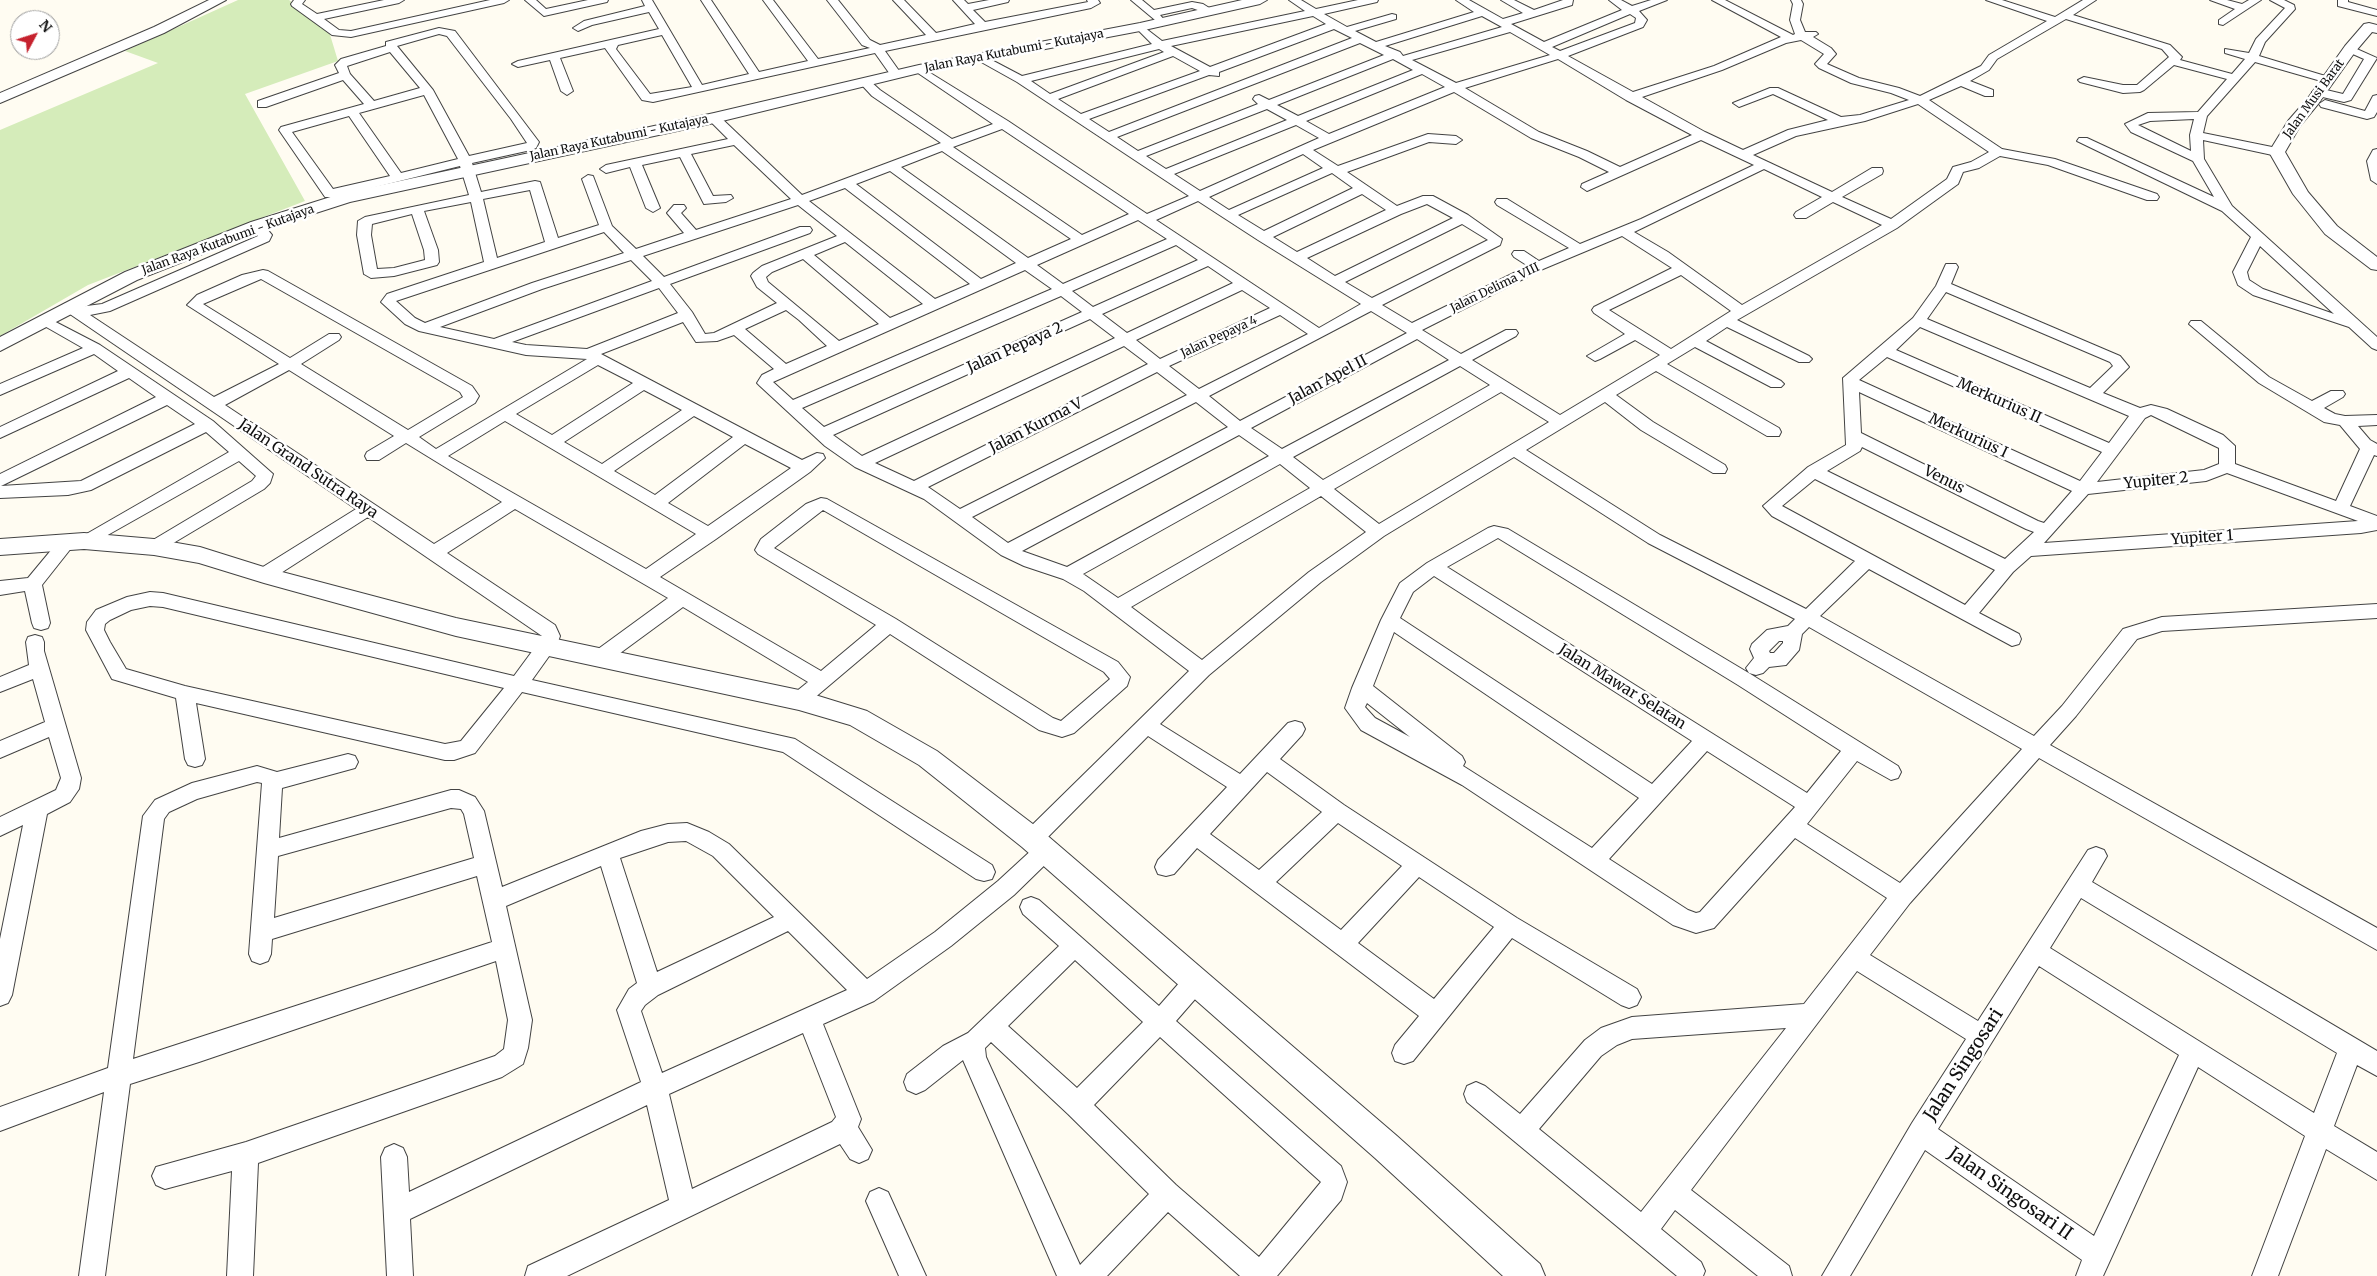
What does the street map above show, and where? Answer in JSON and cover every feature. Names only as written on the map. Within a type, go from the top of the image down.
[{"type":"street","points":[[0,88],[138,29],[199,0]]},
{"type":"street","points":[[0,98],[150,34],[219,0]]},
{"type":"street","points":[[300,0],[296,4],[336,33],[351,34],[504,0]]},
{"type":"street","points":[[315,18],[399,0]]},
{"type":"street","points":[[530,0],[544,13],[603,0]]},
{"type":"street","points":[[706,0],[756,76]]},
{"type":"street","points":[[768,0],[815,63]]},
{"type":"street","points":[[832,0],[865,48],[889,76]]},
{"type":"street","points":[[898,0],[934,36]]},
{"type":"street","points":[[962,4],[1004,0]]},
{"type":"street","points":[[614,43],[610,49],[646,97],[653,98],[815,63],[865,48],[878,49],[1092,5],[1095,3],[1092,0]]},
{"type":"street","points":[[1136,0],[1157,18]]},
{"type":"street","name":"Jalan Raya Kutabumi - Kutajaya","points":[[0,345],[46,321],[73,310],[131,276],[257,226],[346,198],[467,165],[714,118],[889,76],[1140,27],[1157,18],[1209,11],[1260,0]]},
{"type":"street","points":[[1294,0],[1334,25],[1378,45],[1455,86],[1535,135],[1583,154],[1619,172]]},
{"type":"street","points":[[1021,80],[1160,45],[1373,0]]},
{"type":"street","points":[[1461,0],[1701,135],[1892,225]]},
{"type":"street","points":[[1506,0],[1533,14]]},
{"type":"street","points":[[1138,155],[1267,103],[1400,57],[1507,26],[1533,14],[1568,3],[1568,0]]},
{"type":"street","points":[[1202,670],[1107,597],[1069,574],[1030,562],[1007,551],[960,516],[915,487],[861,462],[822,434],[765,383],[772,375],[932,304],[1081,240],[1201,196],[1304,149],[1455,86],[1560,55],[1638,26],[1641,18],[1632,10],[1614,0]]},
{"type":"street","points":[[1544,46],[1661,0]]},
{"type":"street","points":[[1717,0],[1827,50],[1830,54],[1821,64],[1823,66],[1855,81],[1895,90],[1920,100],[1998,152],[2052,162],[2152,197]]},
{"type":"street","points":[[1796,0],[1798,4],[1795,20],[1796,36]]},
{"type":"street","points":[[1991,0],[2166,47],[2176,57],[2140,88],[2124,89],[2084,80]]},
{"type":"street","points":[[1744,154],[1792,133],[1839,121],[1861,118],[1920,100],[1961,82],[1984,68],[1994,57],[2062,19],[2091,0]]},
{"type":"street","points":[[2215,0],[2243,8]]},
{"type":"street","points":[[2223,22],[2256,0]]},
{"type":"street","points":[[2227,208],[2198,159],[2196,135],[2201,114],[2252,59],[2260,41],[2290,9],[2286,4],[2275,0]]},
{"type":"street","points":[[2343,0],[2342,4],[2375,21]]},
{"type":"street","points":[[578,28],[588,23],[649,4],[699,89]]},
{"type":"street","points":[[962,4],[983,26]]},
{"type":"street","points":[[1378,45],[1484,12]]},
{"type":"street","points":[[1347,30],[1392,17]]},
{"type":"street","name":"Jalan Musi Barat","points":[[2375,21],[2350,49],[2316,97],[2293,124],[2277,152],[2301,194],[2331,230],[2377,265]]},
{"type":"street","points":[[1079,119],[1334,25]]},
{"type":"street","points":[[1140,27],[1172,53],[1209,71],[1329,139]]},
{"type":"street","points":[[427,90],[285,130],[330,194],[398,178],[467,165],[527,147],[532,142],[451,34],[439,31],[390,44],[391,48],[427,90],[467,165],[492,265]]},
{"type":"street","points":[[518,64],[665,31]]},
{"type":"street","points":[[1630,96],[1718,68],[1796,36],[1822,33]]},
{"type":"street","points":[[1107,136],[1362,38]]},
{"type":"street","points":[[2260,41],[2239,45],[2229,50],[2252,59],[2328,80]]},
{"type":"street","points":[[371,105],[340,68],[345,61],[391,48]]},
{"type":"street","points":[[878,49],[889,76]]},
{"type":"street","points":[[2316,97],[2347,97],[2371,58],[2350,49]]},
{"type":"street","points":[[1049,98],[1172,53]]},
{"type":"street","points":[[554,56],[567,91]]},
{"type":"street","points":[[980,58],[1021,80],[1228,215],[1560,422]]},
{"type":"street","points":[[2172,60],[2235,78]]},
{"type":"street","points":[[919,70],[1004,124],[1319,334]]},
{"type":"street","points":[[1166,173],[1423,70]]},
{"type":"street","points":[[262,104],[345,75]]},
{"type":"street","points":[[866,82],[876,93],[1081,240]]},
{"type":"street","points":[[1961,82],[1989,93]]},
{"type":"street","points":[[1739,103],[1774,90],[1839,121]]},
{"type":"street","points":[[2316,97],[2367,115],[2370,114],[2377,99]]},
{"type":"street","points":[[352,111],[398,178]]},
{"type":"street","points":[[2198,159],[2135,129],[2131,124],[2148,118],[2201,114]]},
{"type":"street","points":[[714,118],[800,200],[932,304]]},
{"type":"street","points":[[424,328],[486,304],[632,256],[692,234],[800,200],[1004,124]]},
{"type":"street","points":[[1587,187],[1701,135]]},
{"type":"street","points":[[2196,135],[2277,152]]},
{"type":"street","points":[[1228,215],[1336,170],[1428,138],[1456,140]]},
{"type":"street","points":[[606,169],[739,140]]},
{"type":"street","points":[[2083,141],[2227,208],[2377,345]]},
{"type":"street","points":[[1304,149],[1396,211]]},
{"type":"street","points":[[684,152],[708,201],[726,198]]},
{"type":"street","points":[[398,1212],[655,1088],[866,993],[943,939],[1012,880],[1146,725],[1202,670],[1315,577],[1378,532],[1604,394],[1695,341],[1741,311],[1892,225],[1953,181],[1958,170],[1974,165],[1998,152]]},
{"type":"street","points":[[2377,153],[2373,161],[2377,180]]},
{"type":"street","points":[[635,163],[653,208]]},
{"type":"street","name":"Jalan Delima VIII","points":[[1415,331],[1538,266],[1578,248],[1646,222],[1765,164]]},
{"type":"street","points":[[891,166],[1061,289],[1157,366],[1238,428],[1281,456],[1378,532]]},
{"type":"street","points":[[1801,215],[1877,171]]},
{"type":"street","points":[[588,179],[606,228],[632,256],[662,282],[687,315],[701,339],[712,339],[786,304]]},
{"type":"street","points":[[848,183],[979,284]]},
{"type":"street","points":[[417,209],[432,262],[382,274],[371,274],[364,222],[417,209],[534,184],[552,245]]},
{"type":"street","points":[[1263,236],[1363,188]]},
{"type":"street","points":[[960,516],[1319,334],[1372,304],[1495,242],[1496,239],[1428,199],[1396,211],[1298,258]]},
{"type":"street","points":[[1502,202],[1578,248]]},
{"type":"street","points":[[679,208],[674,213],[692,234]]},
{"type":"street","points":[[1335,281],[1463,218]]},
{"type":"street","points":[[606,228],[389,300],[390,305],[410,321],[424,328],[494,344],[593,357],[745,436],[811,463],[647,577]]},
{"type":"street","points":[[494,344],[805,230]]},
{"type":"street","points":[[1623,231],[1682,269],[1741,311]]},
{"type":"street","points":[[2258,236],[2240,272],[2243,282],[2258,292],[2354,325]]},
{"type":"street","points":[[836,346],[762,284],[758,276],[767,269],[847,237]]},
{"type":"street","points":[[791,407],[1177,240]]},
{"type":"street","points":[[805,254],[888,324]]},
{"type":"street","points":[[1519,254],[1538,266]]},
{"type":"street","name":"Jalan Pepaya 2","points":[[822,434],[1208,261]]},
{"type":"street","points":[[1951,267],[1942,286],[1918,321],[1886,351],[1851,378],[1854,447],[1814,471],[1772,506],[1778,512],[2012,639]]},
{"type":"street","points":[[1682,269],[1599,310],[1635,334],[1663,360],[1772,432]]},
{"type":"street","points":[[373,456],[407,437],[469,400],[470,393],[263,274],[247,278],[194,303],[196,308],[290,364],[407,437],[436,456],[647,577],[822,681]]},
{"type":"street","points":[[861,462],[1243,284]]},
{"type":"street","points":[[1942,286],[2115,359],[2121,367],[2093,394]]},
{"type":"street","name":"Jalan Pepaya 4","points":[[1157,366],[1280,308]]},
{"type":"street","name":"Jalan Grand Sutra Raya","points":[[73,310],[433,553],[547,641]]},
{"type":"street","points":[[436,456],[593,357],[687,315]]},
{"type":"street","points":[[46,321],[95,348],[207,425],[265,474],[264,479],[258,485],[154,547]]},
{"type":"street","points":[[1728,321],[1804,359]]},
{"type":"street","points":[[1918,321],[2139,414]]},
{"type":"street","points":[[2196,324],[2264,380],[2330,418],[2345,421],[2377,420]]},
{"type":"street","points":[[735,328],[784,370]]},
{"type":"street","name":"Jalan Apel II","points":[[1007,551],[1415,331]]},
{"type":"street","points":[[1069,574],[1281,456],[1459,359],[1511,333]]},
{"type":"street","points":[[1595,356],[1635,334]]},
{"type":"street","points":[[214,404],[290,364],[334,337]]},
{"type":"street","points":[[1695,341],[1776,384]]},
{"type":"street","points":[[0,390],[95,348]]},
{"type":"street","name":"Merkurius II","points":[[1886,351],[2111,450]]},
{"type":"street","name":"Jalan Kurma V","points":[[915,487],[1157,366]]},
{"type":"street","points":[[0,433],[129,372]]},
{"type":"street","points":[[552,442],[644,383]]},
{"type":"street","name":"Merkurius I","points":[[1852,383],[2083,489]]},
{"type":"street","points":[[1118,606],[1324,489],[1501,385]]},
{"type":"street","points":[[1604,394],[1648,426],[1719,469]]},
{"type":"street","points":[[2312,408],[2337,394]]},
{"type":"street","points":[[0,481],[168,398]]},
{"type":"street","points":[[603,472],[693,409]]},
{"type":"street","points":[[1968,614],[2007,568],[2028,550],[2040,527],[2083,489],[2139,414],[2151,410],[2217,439],[2227,446],[2227,467],[2342,508],[2377,523]]},
{"type":"street","points":[[504,414],[710,535]]},
{"type":"street","points":[[2342,508],[2373,449],[2345,421]]},
{"type":"street","points":[[0,492],[68,489],[85,486],[207,425]]},
{"type":"street","points":[[656,503],[745,436]]},
{"type":"street","name":"Venus","points":[[1855,436],[2040,527]]},
{"type":"street","points":[[1514,450],[1576,492],[1654,539],[1808,618],[2034,748],[2377,940]]},
{"type":"street","points":[[0,588],[33,584],[68,547],[241,453]]},
{"type":"street","name":"Yupiter 2","points":[[2083,489],[2206,475],[2227,467]]},
{"type":"street","points":[[1814,471],[2007,568]]},
{"type":"street","points":[[433,553],[514,502]]},
{"type":"street","points":[[820,504],[827,505],[1111,668],[1120,677],[1120,682],[1074,722],[1062,729],[1057,728],[1046,724],[888,624],[768,553],[764,546],[812,508],[820,504]]},
{"type":"street","points":[[264,575],[368,509]]},
{"type":"street","name":"Yupiter 1","points":[[2028,550],[2361,527],[2377,523]]},
{"type":"street","points":[[1854,749],[1794,826],[1706,921],[1696,923],[1681,918],[1469,779],[1454,761],[1362,688],[1390,620],[1406,588],[1433,567],[1488,534],[1494,532],[1502,533],[1745,680],[1891,772]]},
{"type":"street","points":[[0,547],[154,547],[200,555],[264,575],[456,627],[547,641],[601,657],[799,700],[858,718],[892,735],[928,758],[1039,849],[1192,986],[1386,1147],[1528,1276]]},
{"type":"street","points":[[1745,680],[1764,660],[1779,660],[1792,646],[1793,632],[1866,560]]},
{"type":"street","name":"Jalan Mawar Selatan","points":[[1433,567],[1810,806]]},
{"type":"street","points":[[33,584],[42,623]]},
{"type":"street","points":[[547,641],[520,681],[468,747],[461,751],[445,752],[185,693],[119,674],[109,659],[95,630],[96,622],[103,615],[127,604],[150,598],[163,600],[520,681],[788,744],[984,872]]},
{"type":"street","points":[[601,657],[682,598]]},
{"type":"street","points":[[1643,1231],[1902,896],[2069,711],[2130,634],[2162,624],[2377,611]]},
{"type":"street","points":[[1390,620],[1653,796]]},
{"type":"street","points":[[799,700],[888,624]]},
{"type":"street","points":[[0,827],[63,796],[69,789],[71,778],[34,647],[35,642]]},
{"type":"street","points":[[0,684],[40,668]]},
{"type":"street","points":[[185,693],[195,759]]},
{"type":"street","points":[[1146,725],[1242,786]]},
{"type":"street","points":[[0,750],[55,726]]},
{"type":"street","points":[[1166,867],[1295,729]]},
{"type":"street","points":[[1594,861],[1705,740]]},
{"type":"street","points":[[1266,760],[1337,811],[1510,925],[1629,997]]},
{"type":"street","points":[[272,782],[348,762]]},
{"type":"street","points":[[92,1276],[154,816],[162,806],[192,792],[257,774],[268,777],[272,782],[260,954]]},
{"type":"street","points":[[165,1176],[246,1155],[509,1060],[514,1056],[520,1020],[474,811],[468,803],[459,799],[451,799],[268,850]]},
{"type":"street","points":[[0,995],[37,810]]},
{"type":"street","points":[[1260,884],[1337,811]]},
{"type":"street","points":[[1794,826],[1902,896]]},
{"type":"street","points":[[493,901],[641,840],[668,833],[686,832],[701,838],[721,850],[866,993]]},
{"type":"street","points":[[1196,835],[1436,1015]]},
{"type":"street","points":[[608,853],[650,987]]},
{"type":"street","name":"Jalan Singosari","points":[[1835,1276],[1921,1132],[2096,856]]},
{"type":"street","points":[[1342,945],[1418,863]]},
{"type":"street","points":[[262,932],[485,864]]},
{"type":"street","points":[[2078,885],[2377,1064]]},
{"type":"street","points":[[984,1034],[1077,1105],[1167,1194],[1260,1276],[1332,1190],[1334,1182],[1332,1175],[1162,1019],[1073,947],[1031,907]]},
{"type":"street","points":[[684,1206],[655,1088],[629,1010],[637,996],[650,987],[791,919]]},
{"type":"street","points":[[1404,1053],[1510,925]]},
{"type":"street","points":[[1070,1276],[974,1057],[973,1049],[984,1034],[1073,947]]},
{"type":"street","points":[[0,1119],[120,1074],[200,1051],[504,948]]},
{"type":"street","points":[[2036,951],[2377,1167]]},
{"type":"street","points":[[1854,957],[1982,1036]]},
{"type":"street","points":[[1077,1105],[1192,986]]},
{"type":"street","points":[[1521,1131],[1593,1048],[1609,1036],[1632,1028],[1809,1015]]},
{"type":"street","points":[[538,1276],[844,1128],[849,1119],[809,1018]]},
{"type":"street","points":[[916,1082],[952,1054],[984,1034]]},
{"type":"street","points":[[2265,1276],[2351,1048]]},
{"type":"street","points":[[2094,1266],[2193,1050]]},
{"type":"street","points":[[1476,1094],[1692,1271]]},
{"type":"street","points":[[844,1128],[859,1150]]},
{"type":"street","name":"Jalan Singosari II","points":[[1921,1132],[2094,1266]]},
{"type":"street","points":[[240,1276],[246,1155]]},
{"type":"street","points":[[394,1157],[400,1276]]},
{"type":"street","points":[[1673,1192],[1779,1276]]},
{"type":"street","points":[[1088,1276],[1167,1194]]},
{"type":"street","points":[[879,1201],[913,1276]]},
{"type":"green space","points":[[238,0],[289,0],[328,28],[338,61],[245,94],[305,201],[88,285],[0,336],[0,130],[158,63],[125,51]]}]
